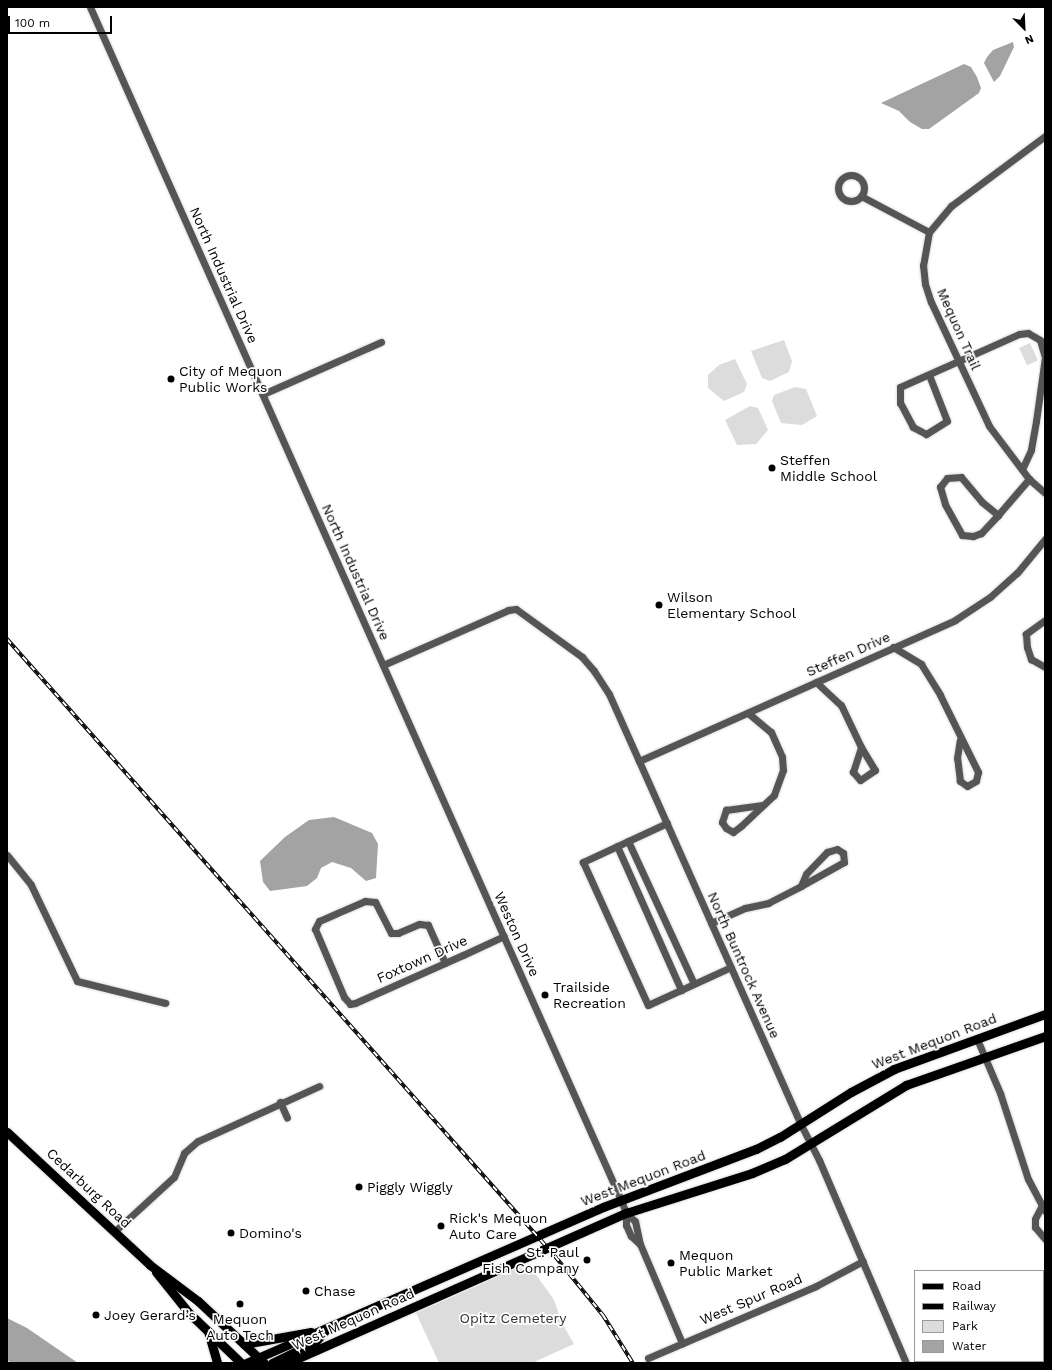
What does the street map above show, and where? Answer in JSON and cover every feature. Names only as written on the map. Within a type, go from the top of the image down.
[{"type":"main road","name":"West Mequon Road","points":[[246,1363],[259,1361],[324,1329],[621,1200],[756,1149],[780,1138],[800,1122],[894,1069],[1045,1014]]},
{"type":"main road","name":"West Mequon Road","points":[[287,1363],[295,1361],[626,1213],[752,1173],[785,1159],[812,1144],[906,1085],[984,1056],[1045,1036]]},
{"type":"main road","name":"Cedarburg Road","points":[[7,1132],[150,1265],[188,1312],[241,1363]]},
{"type":"main road","name":"Cedarburg Road","points":[[150,1265],[198,1301],[244,1344],[259,1361]]},
{"type":"main road","points":[[442,1277],[449,1292]]},
{"type":"main road","points":[[244,1344],[324,1329]]},
{"type":"main road","points":[[272,1363],[315,1342],[324,1329]]},
{"type":"main road","points":[[208,1331],[217,1363]]},
{"type":"street","name":"North Industrial Drive","points":[[90,7],[383,665]]},
{"type":"street","name":"Mequon Trail","points":[[1045,136],[951,206],[929,232],[923,265],[925,284],[989,426],[1029,479],[1045,493]]},
{"type":"street","points":[[861,196],[929,232]]},
{"type":"street","points":[[929,375],[946,421],[926,434],[913,427],[898,394],[900,387],[1019,334],[1034,336],[1043,346],[1045,357],[1031,450],[1022,469]]},
{"type":"street","points":[[263,394],[381,342]]},
{"type":"street","points":[[998,515],[982,502],[961,477],[947,478],[940,487],[945,504],[962,535],[973,536],[982,533],[998,515],[1029,479]]},
{"type":"street","name":"Steffen Drive","points":[[639,761],[955,620],[990,598],[1016,573],[1045,539]]},
{"type":"street","name":"North Buntrock Avenue","points":[[383,665],[516,609],[582,658],[594,671],[609,694],[800,1122],[812,1144],[906,1363]]},
{"type":"street","points":[[1045,620],[1026,634],[1027,647],[1031,659],[1045,667]]},
{"type":"street","points":[[893,647],[921,664],[940,695],[960,740],[974,759],[978,772],[976,782],[967,786],[960,781],[958,758],[960,740]]},
{"type":"street","name":"Weston Drive","points":[[383,665],[621,1200],[626,1213],[629,1230],[640,1244],[682,1343]]},
{"type":"street","points":[[816,682],[841,705],[861,747]]},
{"type":"street","points":[[748,713],[771,732],[782,757],[783,770],[774,795],[733,832],[726,828],[722,822],[726,810],[763,804]]},
{"type":"street","points":[[667,823],[583,862],[648,1005],[731,967]]},
{"type":"street","points":[[628,842],[694,984]]},
{"type":"street","points":[[617,846],[682,990]]},
{"type":"street","points":[[711,923],[744,908],[768,903],[801,886],[844,862],[844,852],[837,849],[827,852],[806,874],[801,886]]},
{"type":"street","points":[[7,855],[31,886],[77,981],[165,1003]]},
{"type":"street","name":"Foxtown Drive","points":[[445,963],[428,925],[419,924],[398,933],[391,933],[377,904],[364,901],[319,922],[315,929],[344,997],[350,1004],[445,963],[504,936]]},
{"type":"street","points":[[977,1039],[1009,1117],[1021,1162],[1043,1209],[1035,1219],[1035,1227],[1045,1239]]},
{"type":"street","points":[[115,1231],[174,1177],[188,1148],[198,1141],[280,1102],[318,1086]]},
{"type":"street","points":[[280,1102],[287,1118]]},
{"type":"street","name":"West Spur Road","points":[[648,1358],[816,1286],[863,1262]]},
{"type":"green space","points":[[784,340],[792,361],[789,372],[770,381],[762,378],[751,351]]},
{"type":"green space","points":[[1030,343],[1038,360],[1027,365],[1019,348]]},
{"type":"green space","points":[[735,359],[747,384],[744,392],[724,401],[708,388],[708,375],[719,365]]},
{"type":"green space","points":[[795,387],[806,389],[817,416],[802,425],[781,423],[772,401],[774,395]]},
{"type":"green space","points":[[750,406],[758,408],[768,430],[756,444],[737,445],[725,420]]},
{"type":"green space","name":"Opitz Cemetery","points":[[524,1265],[530,1266],[554,1300],[562,1323],[574,1344],[532,1363],[439,1363],[416,1313]]},
{"type":"water","points":[[1013,42],[1014,47],[1000,76],[994,82],[984,63],[993,50]]},
{"type":"water","points":[[964,64],[971,67],[977,77],[981,88],[979,93],[929,129],[922,129],[910,122],[899,111],[881,103]]},
{"type":"water","points":[[334,817],[372,833],[378,844],[376,878],[366,881],[351,868],[332,862],[321,868],[317,878],[307,886],[270,891],[263,882],[260,861],[285,837],[309,820]]},
{"type":"water","points":[[7,1318],[27,1328],[78,1363],[11,1363],[7,1360]]},
{"type":"railway","points":[[7,639],[555,1256],[603,1315],[633,1363]]},
{"type":"place","name":"City of Mequon Public Works","points":[[171,379]]},
{"type":"place","name":"Steffen Middle School","points":[[772,468]]},
{"type":"place","name":"Wilson Elementary School","points":[[659,605]]},
{"type":"place","name":"Trailside Recreation","points":[[545,995]]},
{"type":"place","name":"Piggly Wiggly","points":[[359,1187]]},
{"type":"place","name":"Rick's Mequon Auto Care","points":[[441,1226]]},
{"type":"place","name":"Domino's","points":[[231,1233]]},
{"type":"place","name":"St. Paul Fish Company","points":[[587,1260]]},
{"type":"place","name":"Mequon Public Market","points":[[671,1263]]},
{"type":"place","name":"Chase","points":[[306,1291]]},
{"type":"place","name":"Mequon Auto Tech","points":[[240,1304]]},
{"type":"place","name":"Joey Gerard’s","points":[[96,1315]]}]
